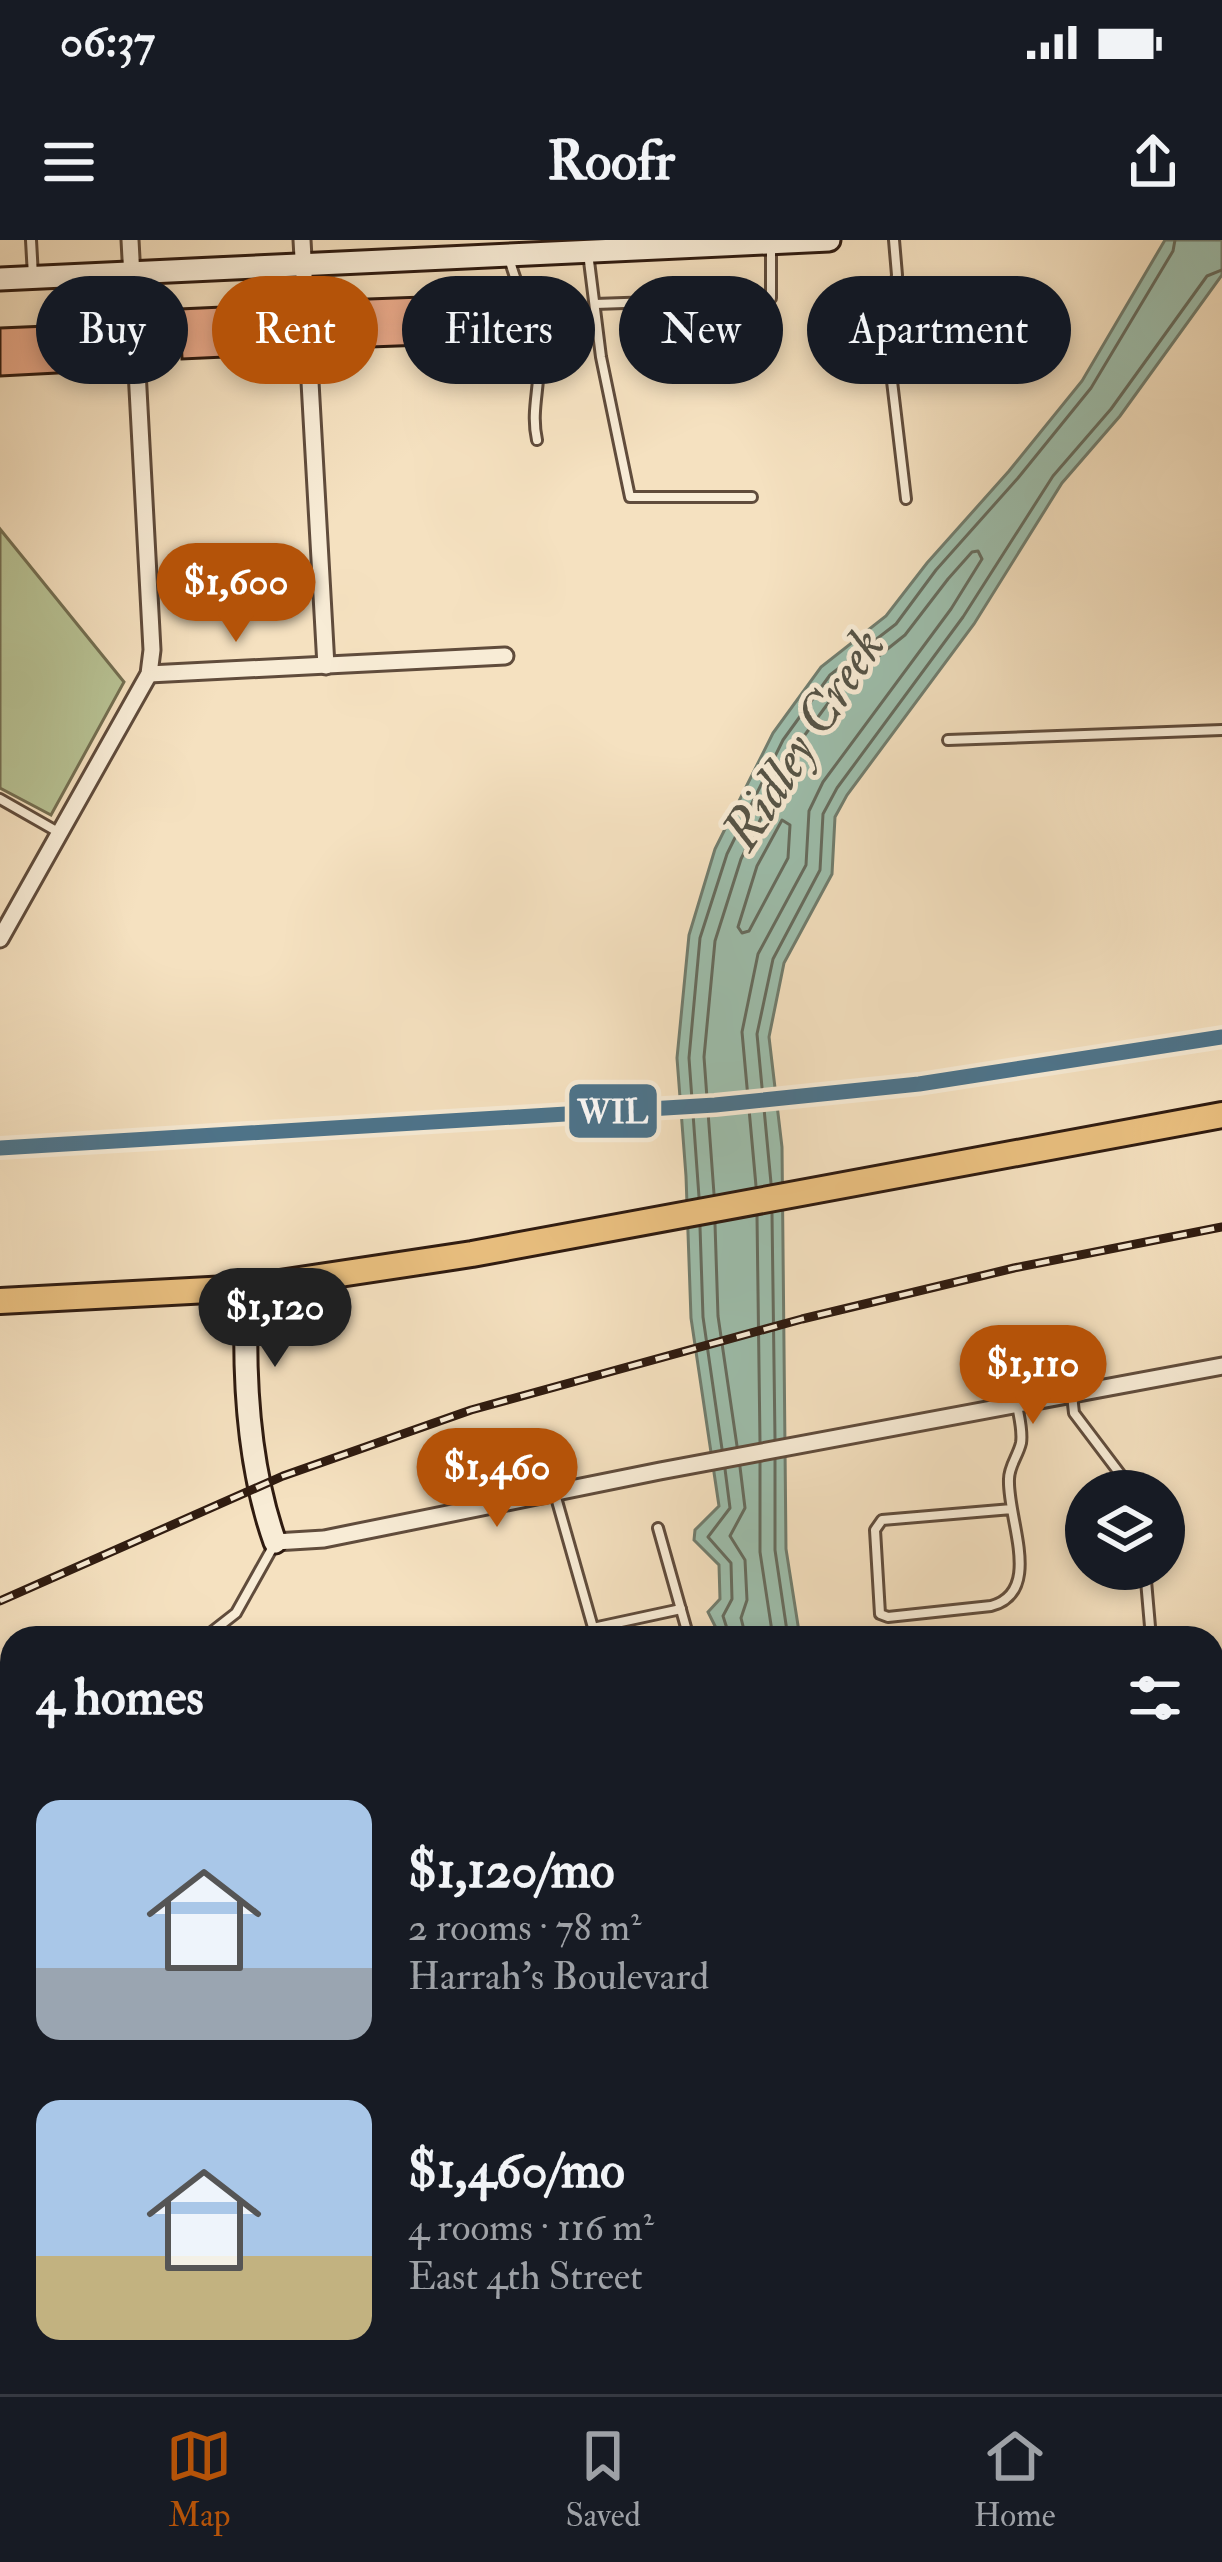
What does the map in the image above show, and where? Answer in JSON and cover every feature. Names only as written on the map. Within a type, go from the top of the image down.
[{"type":"main road","points":[[0,1301],[247,1288],[472,1254],[1222,1115]]},
{"type":"street","points":[[0,939],[4,921],[149,674],[152,650],[130,240]]},
{"type":"street","points":[[302,240],[326,667]]},
{"type":"street","points":[[0,279],[829,240]]},
{"type":"street","points":[[149,674],[506,656]]},
{"type":"street","points":[[247,1288],[248,1400],[263,1507],[275,1542],[324,1539],[1222,1366]]},
{"type":"lane","points":[[31,240],[33,278]]},
{"type":"lane","points":[[894,240],[896,275],[887,339],[906,499]]},
{"type":"lane","points":[[752,496],[630,497],[595,304],[771,298],[771,243]]},
{"type":"lane","points":[[588,251],[591,276]]},
{"type":"lane","points":[[509,255],[538,347],[533,407],[537,440]]},
{"type":"lane","points":[[948,740],[1222,730]]},
{"type":"lane","points":[[0,799],[58,832]]},
{"type":"lane","points":[[1072,1394],[1073,1413],[1117,1470]]},
{"type":"lane","points":[[1012,1509],[882,1520],[875,1530],[880,1614],[889,1618],[1006,1602],[1020,1578],[1009,1476],[1021,1433],[1017,1404]]},
{"type":"lane","points":[[555,1493],[592,1626]]},
{"type":"lane","points":[[658,1528],[686,1626]]},
{"type":"lane","points":[[219,1626],[252,1592],[275,1542]]},
{"type":"lane","points":[[1147,1590],[1150,1626]]},
{"type":"lane","points":[[619,1626],[681,1609]]},
{"type":"shaded area","points":[[0,529],[124,682],[51,815],[0,788]]},
{"type":"water","name":"Ridley Creek","points":[[1165,240],[1222,240],[1222,275],[1120,416],[1062,483],[974,624],[835,817],[832,874],[784,963],[769,1037],[782,1147],[786,1549],[798,1626],[715,1626],[708,1612],[720,1599],[719,1565],[694,1540],[695,1530],[719,1506],[691,1318],[677,1058],[689,935],[715,849],[773,733],[821,667],[886,616],[1082,381]]},
{"type":"building","points":[[402,298],[402,346],[378,347],[378,299]]},
{"type":"building","points":[[212,308],[212,358],[188,359],[188,309]]},
{"type":"building","points":[[36,326],[36,374],[0,376],[0,328]]},
{"type":"railway","points":[[0,1601],[283,1476],[471,1410],[802,1319],[1014,1268],[1222,1227]]},
{"type":"transit line","name":"WIL","points":[[0,1148],[715,1105],[919,1084],[1222,1037]]}]
